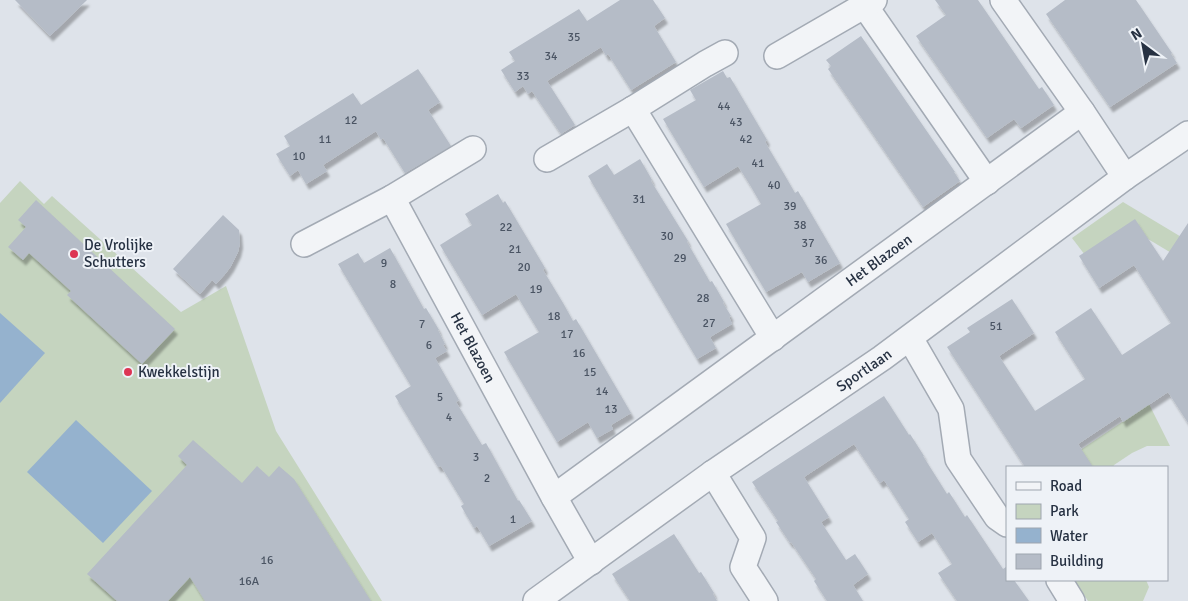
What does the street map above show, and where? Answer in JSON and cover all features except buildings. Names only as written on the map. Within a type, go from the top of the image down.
[{"type":"street","points":[[1003,0],[1125,177]]},
{"type":"street","points":[[777,56],[870,3],[986,182]]},
{"type":"street","points":[[547,159],[724,53]]},
{"type":"street","points":[[633,109],[773,338]]},
{"type":"street","name":"Het Blazoen","points":[[554,497],[1082,112]]},
{"type":"street","name":"Sportlaan","points":[[536,601],[714,473],[910,338],[1125,177],[1188,134]]},
{"type":"street","points":[[304,244],[392,198],[473,149]]},
{"type":"street","name":"Het Blazoen","points":[[392,198],[591,562]]},
{"type":"street","points":[[910,338],[951,409],[958,459],[997,517],[1006,523]]},
{"type":"street","points":[[714,473],[753,538],[743,567],[765,601]]},
{"type":"street","points":[[1060,581],[1072,601]]},
{"type":"green space","name":"Kwekkelstijn","points":[[20,181],[44,204],[52,196],[181,312],[226,286],[276,431],[382,601],[0,601],[0,203]]},
{"type":"green space","points":[[1123,202],[1188,241],[1188,263],[1128,227],[1085,255],[1072,238]]},
{"type":"green space","points":[[1149,404],[1170,446],[1147,446],[1132,453],[1114,466],[1056,466]]},
{"type":"green space","points":[[1075,581],[1146,581],[1149,587],[1143,601],[1088,601]]},
{"type":"water","points":[[0,313],[45,353],[0,403]]},
{"type":"water","points":[[76,420],[152,491],[103,543],[27,472]]},
{"type":"place","name":"De Vrolijke Schutters","points":[[74,254]]},
{"type":"place","name":"Kwekkelstijn","points":[[128,372]]}]
